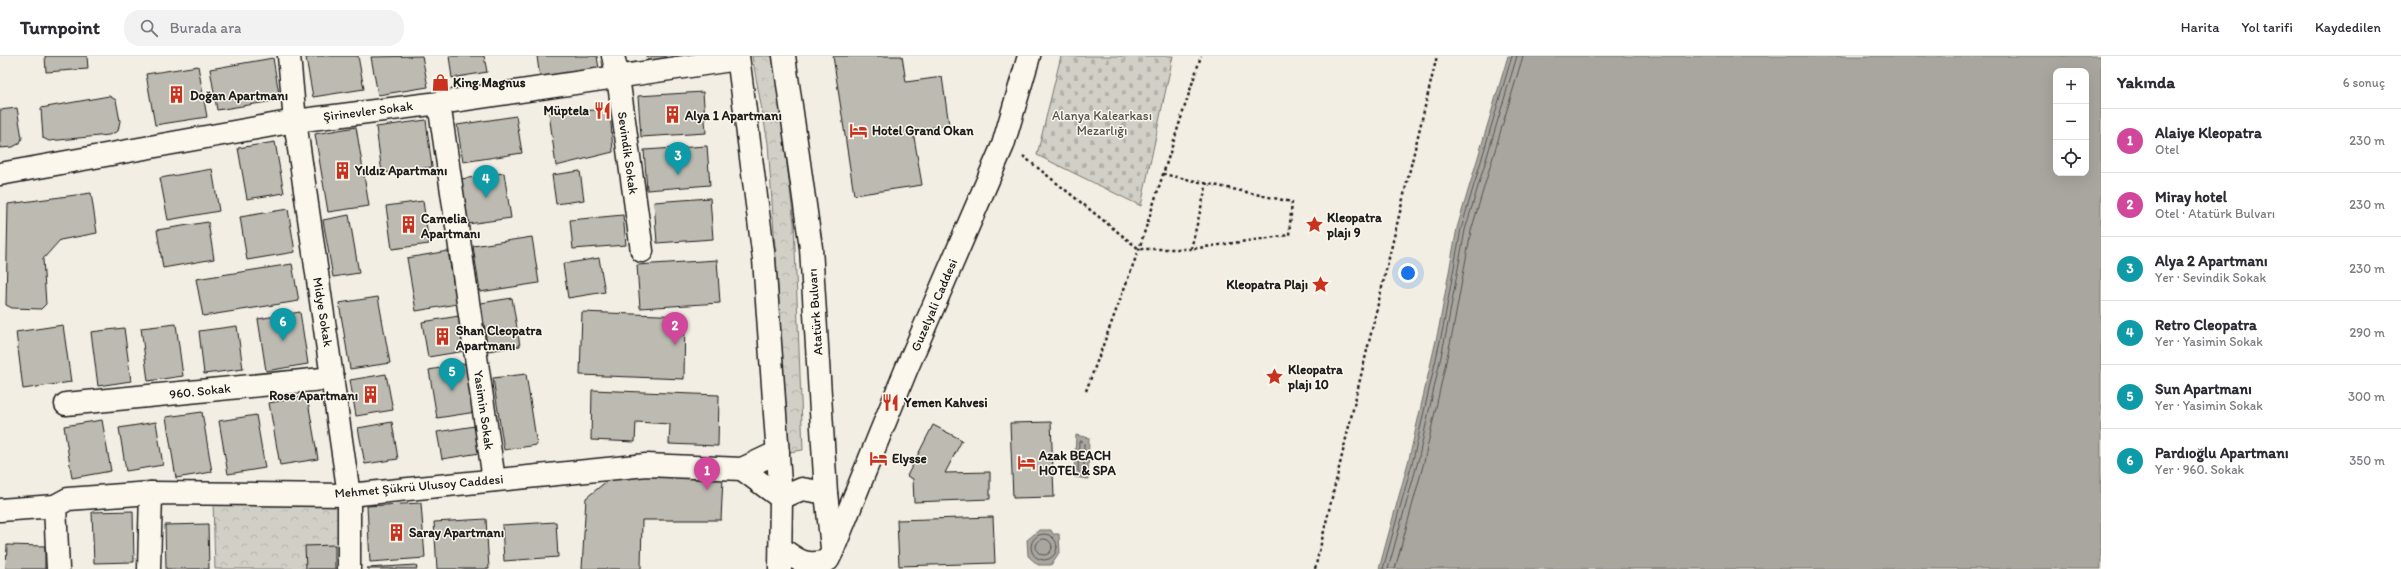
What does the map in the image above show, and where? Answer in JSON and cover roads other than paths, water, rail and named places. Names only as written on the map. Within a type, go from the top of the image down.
[{"type":"street","name":"Midye Sokak","points":[[289,56],[294,121],[349,495],[348,569]]},
{"type":"street","name":"Sevindik Sokak","points":[[613,56],[618,77],[642,251]]},
{"type":"street","name":"Atatürk Bulvarı","points":[[784,56],[811,248],[831,560]]},
{"type":"street","name":"Guzelyali Caddesi","points":[[831,560],[906,370],[1003,145],[1029,56]]},
{"type":"street","name":"Şirinevler Sokak","points":[[0,174],[294,121],[439,103],[618,77],[738,57]]},
{"type":"street","points":[[738,57],[764,259],[781,498],[781,559],[809,565],[831,560]]},
{"type":"street","name":"Yasimin Sokak","points":[[439,103],[494,480]]},
{"type":"street","name":"960. Sokak","points":[[66,404],[333,378]]},
{"type":"street","name":"Mehmet Şükrü Ulusoy Caddesi","points":[[0,510],[55,506],[68,499],[151,494],[349,495],[646,465],[742,468],[778,452]]},
{"type":"street","points":[[742,468],[781,498]]},
{"type":"street","points":[[781,498],[802,489],[826,493]]},
{"type":"street","points":[[149,569],[151,494]]},
{"type":"street","points":[[55,506],[58,569]]},
{"type":"water","points":[[1508,56],[2101,56],[2101,569],[1379,569],[1409,459],[1439,327],[1457,228]]},
{"type":"water","points":[[1076,435],[1089,438],[1088,479],[1074,477]]},
{"type":"water","points":[[1039,530],[1051,530],[1053,534],[1059,534],[1060,551],[1051,565],[1038,565],[1028,556],[1027,540]]},
{"type":"place","name":"King Magnus","points":[[440,82]]},
{"type":"place","name":"Doğan Apartmanı","points":[[177,95]]},
{"type":"place","name":"Müptela","points":[[602,110]]},
{"type":"place","name":"Alya 1 Apartmanı","points":[[672,115]]},
{"type":"place","name":"Hotel Grand Okan","points":[[859,130]]},
{"type":"place","name":"Yıldız Apartmanı","points":[[342,170]]},
{"type":"place","name":"Alya 2 Apartmanı","points":[[678,175]]},
{"type":"place","name":"Retro Cleopatra","points":[[486,198]]},
{"type":"place","name":"Kleopatra plajı 9","points":[[1314,224]]},
{"type":"place","name":"Camelia Apartmanı","points":[[408,225]]},
{"type":"place","name":"Kleopatra Plajı","points":[[1321,284]]},
{"type":"place","name":"Shan Cleopatra Apartmanı","points":[[443,337]]},
{"type":"place","name":"Pardıoğlu Apartmanı","points":[[283,341]]},
{"type":"place","name":"Miray hotel","points":[[675,345]]},
{"type":"place","name":"Kleopatra plajı 10","points":[[1275,376]]},
{"type":"place","name":"Sun Apartmanı","points":[[452,391]]},
{"type":"place","name":"Rose Apartmanı","points":[[371,395]]},
{"type":"place","name":"Yemen Kahvesi","points":[[891,402]]},
{"type":"place","name":"Elysse","points":[[879,458]]},
{"type":"place","name":"Azak BEACH HOTEL & SPA","points":[[1026,462]]},
{"type":"place","name":"Alaiye Kleopatra","points":[[707,490]]},
{"type":"place","name":"Saray Apartmanı","points":[[396,532]]},
{"type":"park label","name":"Alanya Kalearkası Mezarlığı","points":[[1102,122]]}]
